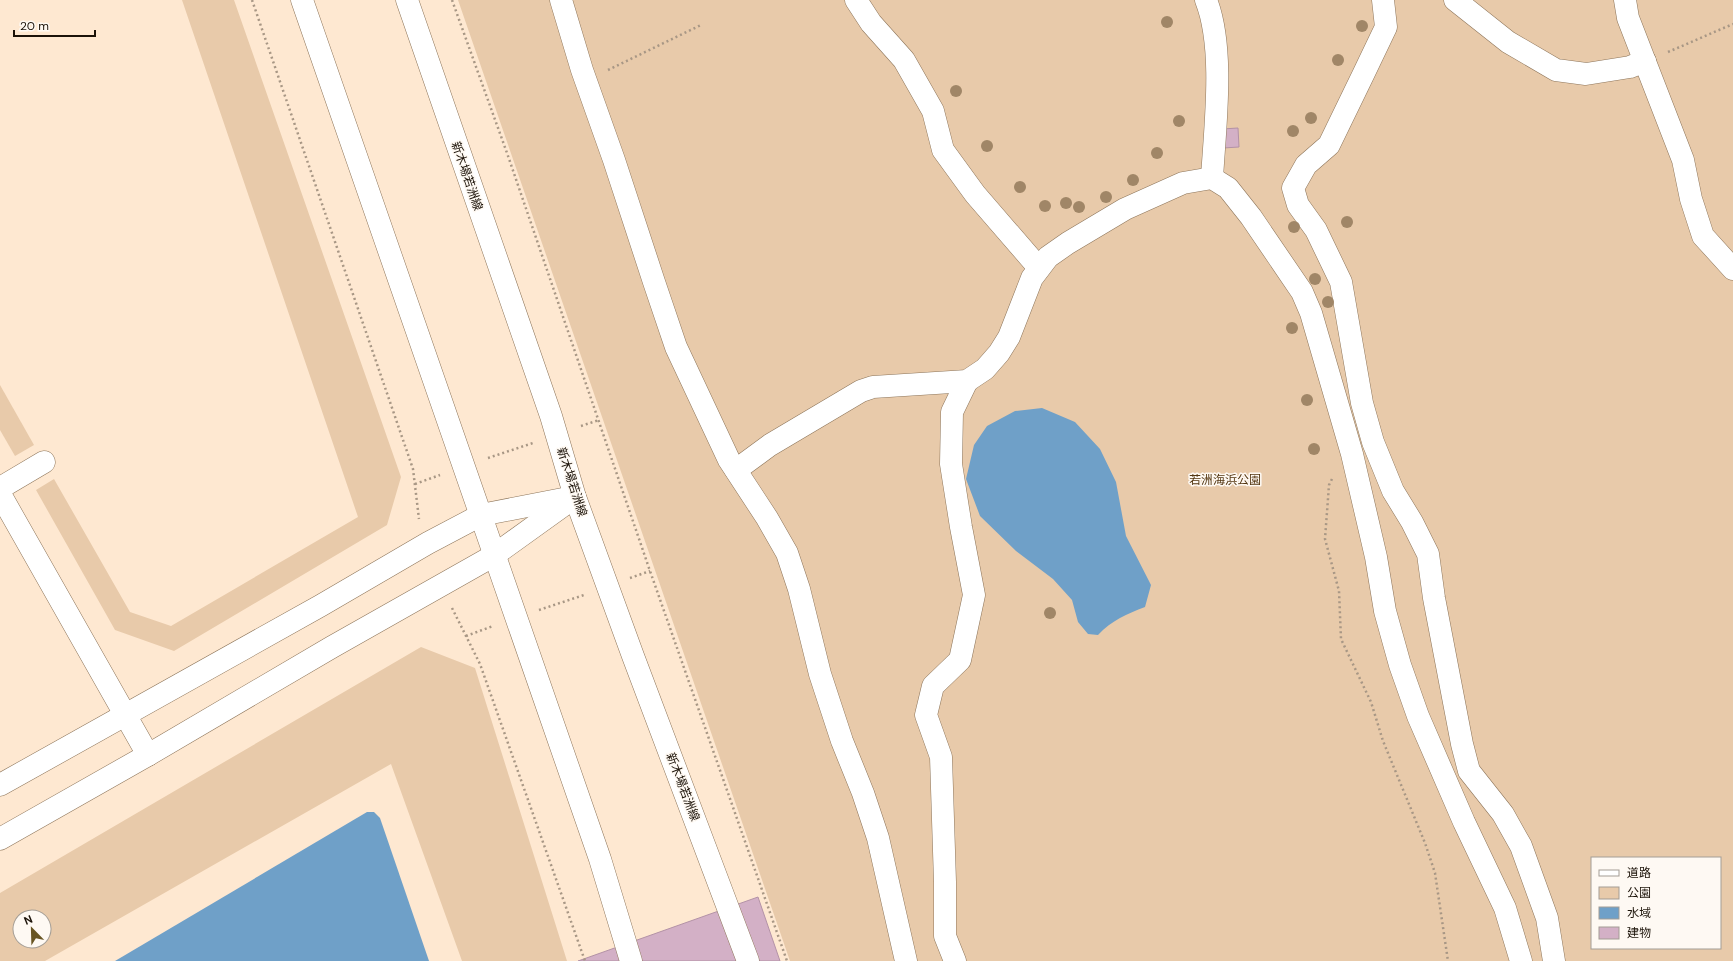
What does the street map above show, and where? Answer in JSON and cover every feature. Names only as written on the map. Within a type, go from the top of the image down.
[{"type":"street","points":[[302,0],[481,515],[493,556],[600,859],[632,961]]},
{"type":"street","name":"新木場若洲線","points":[[406,0],[556,435],[575,497],[748,961]]},
{"type":"street","points":[[561,0],[586,80],[676,347],[729,460],[767,518],[787,553],[799,589],[820,674],[842,741],[863,793],[878,838],[906,961]]},
{"type":"street","points":[[856,0],[871,23],[904,60],[933,111],[943,150],[975,194],[1039,268]]},
{"type":"street","points":[[1206,0],[1211,11],[1216,47],[1212,178]]},
{"type":"street","points":[[1383,0],[1386,26],[1360,81],[1329,145],[1306,165],[1293,188],[1298,205],[1316,230],[1341,282],[1362,403],[1373,442],[1393,491],[1428,554],[1434,598],[1462,744],[1469,771],[1503,814],[1521,846],[1547,918],[1554,961]]},
{"type":"street","points":[[1455,0],[1508,42],[1556,70],[1586,74],[1630,67],[1645,61]]},
{"type":"street","points":[[1625,0],[1628,18],[1683,160],[1691,199],[1703,236],[1733,269]]},
{"type":"street","points":[[736,470],[770,445],[861,391],[874,387],[967,381],[985,369],[999,353],[1009,337],[1032,278],[1048,257],[1068,243],[1125,209],[1183,183],[1212,178],[1228,188],[1251,217],[1302,292],[1311,313],[1352,454],[1376,557],[1385,611],[1400,666],[1418,716],[1464,822],[1505,908],[1521,961]]},
{"type":"street","points":[[955,961],[945,936],[942,757],[926,715],[933,686],[960,660],[974,595],[960,527],[951,464],[952,412],[967,381]]},
{"type":"street","points":[[0,488],[44,462]]},
{"type":"street","points":[[0,494],[148,755]]},
{"type":"street","points":[[0,785],[320,606],[428,543],[481,515],[575,497]]},
{"type":"street","points":[[0,839],[148,755],[332,647],[493,556],[575,497]]},
{"type":"path","points":[[252,0],[413,469],[419,520]]},
{"type":"path","points":[[452,0],[507,153],[650,571],[787,961]]},
{"type":"path","points":[[1645,61],[1733,24]]},
{"type":"path","points":[[586,80],[701,25]]},
{"type":"path","points":[[415,484],[599,420]]},
{"type":"path","points":[[1334,472],[1329,485],[1325,539],[1339,591],[1342,639],[1371,702],[1383,741],[1425,842],[1433,867],[1448,961]]},
{"type":"path","points":[[466,636],[650,571]]},
{"type":"path","points":[[454,614],[480,664],[585,961]]},
{"type":"green space","points":[[182,0],[234,0],[401,477],[387,525],[174,651],[115,630],[36,490],[54,479],[130,612],[171,626],[358,517]]},
{"type":"green space","name":"若洲海浜公園","points":[[458,0],[1733,0],[1733,961],[790,961]]},
{"type":"green space","points":[[0,385],[34,445],[15,456],[0,430]]},
{"type":"green space","points":[[421,647],[475,668],[567,961],[462,961],[391,764],[45,961],[0,961],[0,893]]},
{"type":"water","points":[[1042,408],[1075,422],[1100,449],[1116,482],[1126,536],[1151,585],[1145,607],[1114,621],[1098,635],[1088,634],[1078,622],[1072,600],[1053,579],[1016,551],[980,516],[966,479],[974,445],[987,426],[1015,411]]},
{"type":"water","points":[[367,812],[374,812],[380,818],[429,961],[115,961]]},
{"type":"building","points":[[1238,128],[1239,147],[1223,148],[1222,129]]},
{"type":"building","points":[[758,897],[780,961],[578,961]]}]
